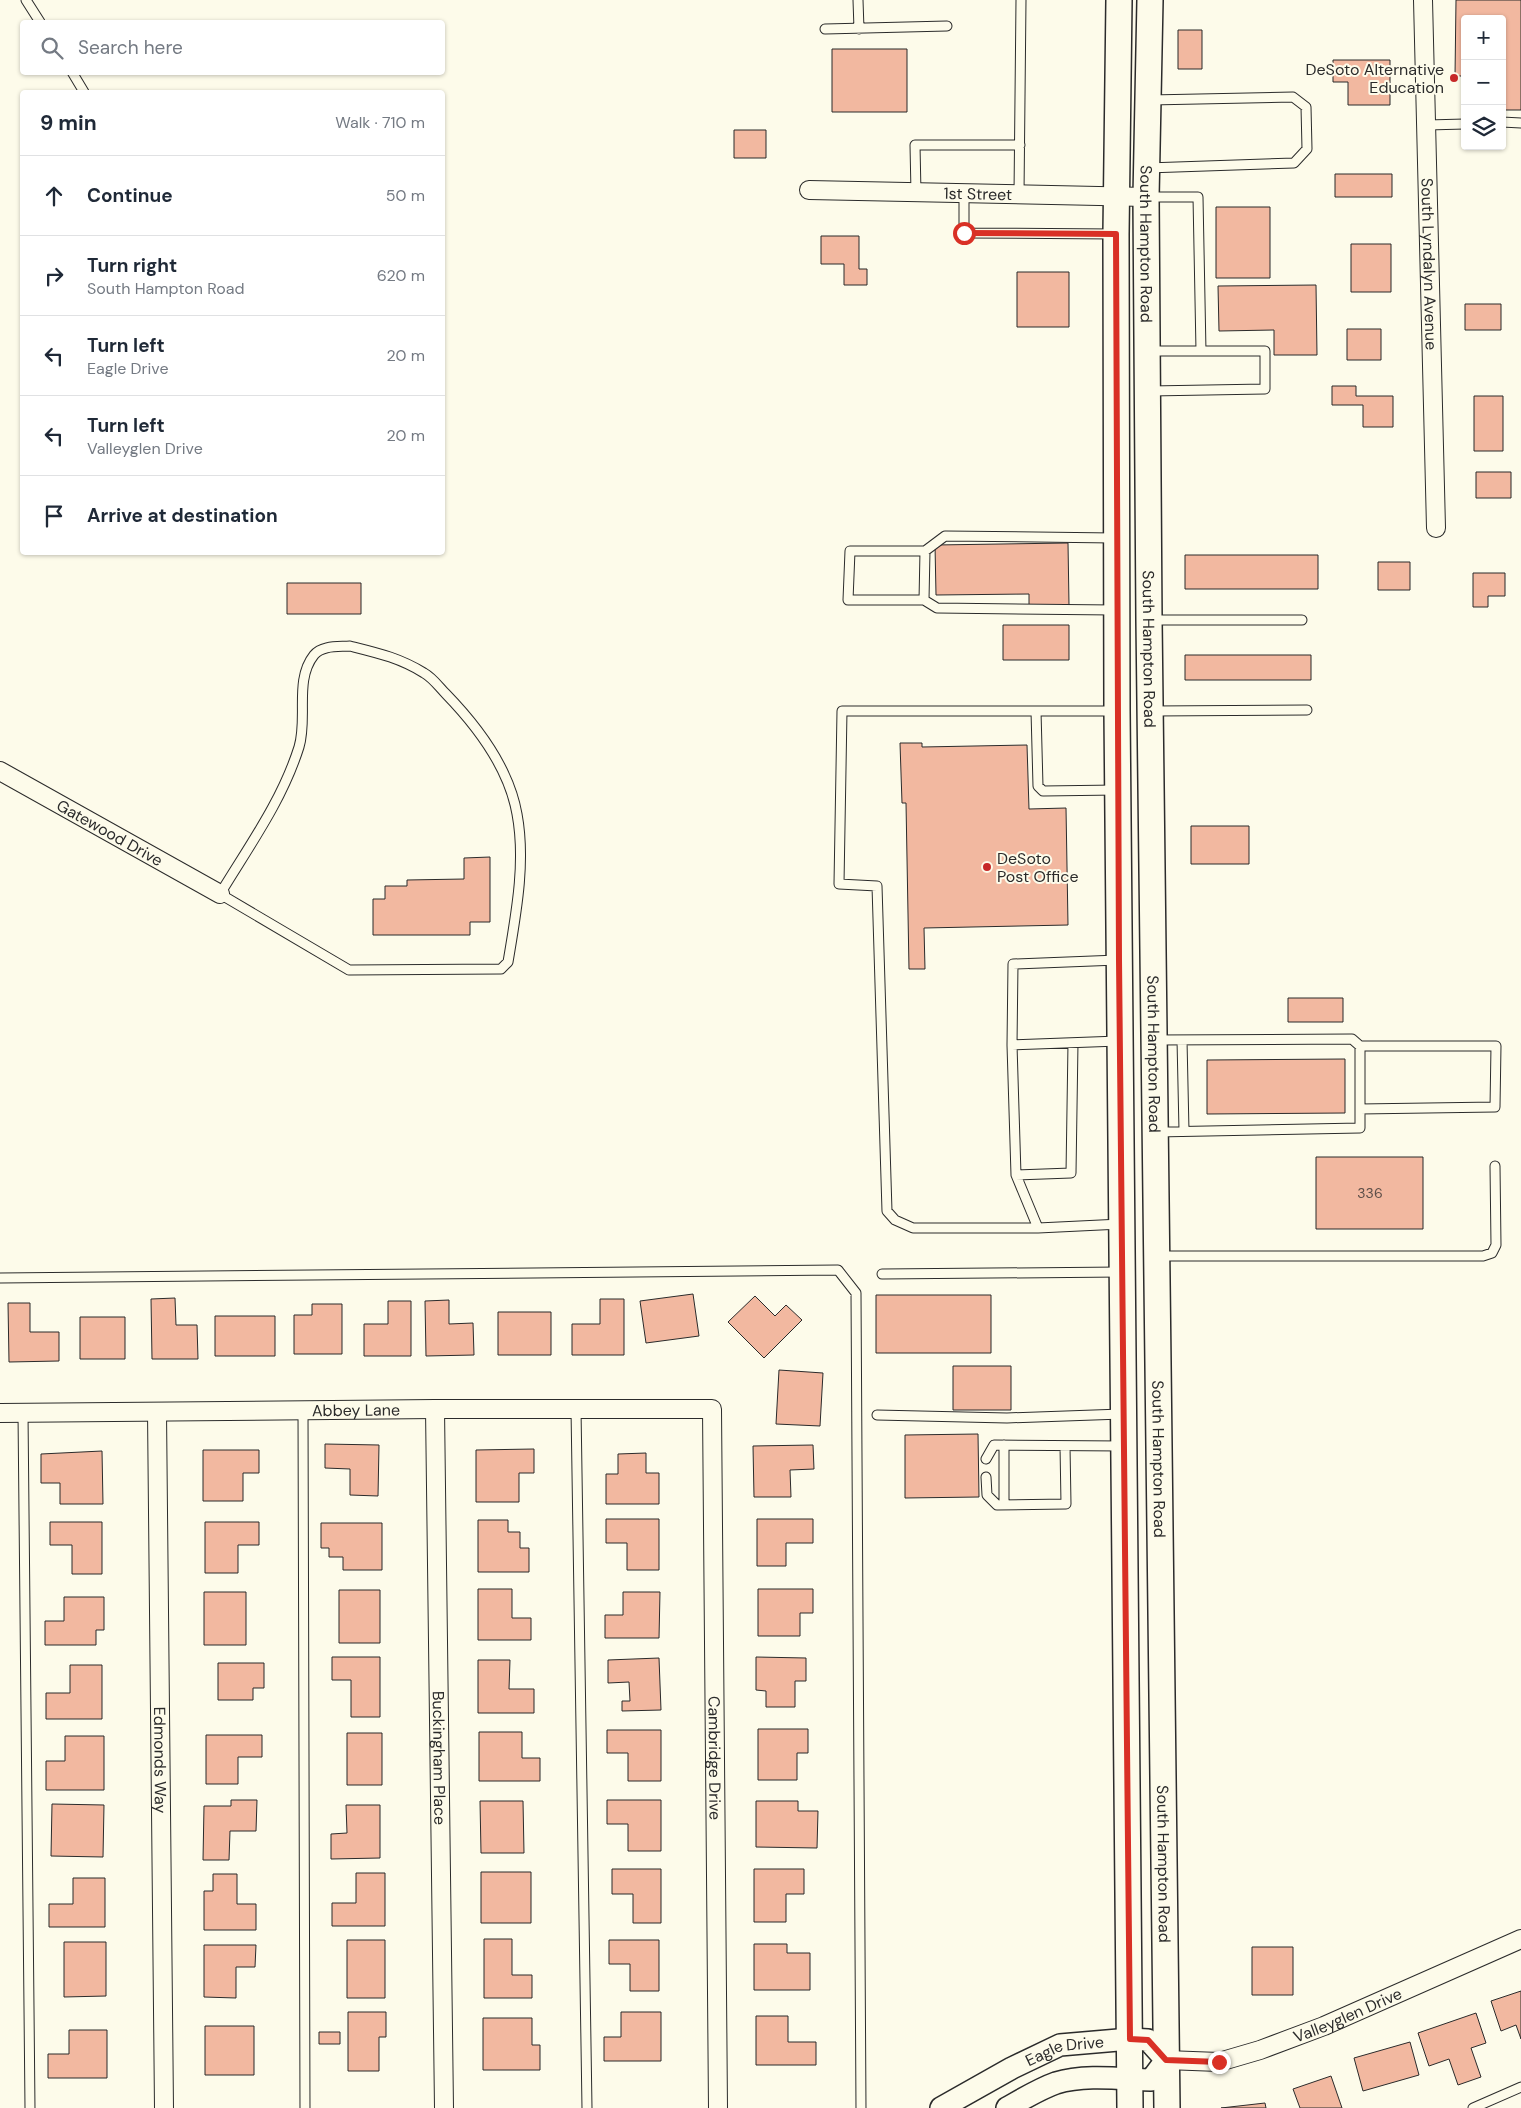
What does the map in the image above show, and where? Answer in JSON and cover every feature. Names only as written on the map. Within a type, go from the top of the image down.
[{"type":"main road","name":"South Hampton Road","points":[[1119,0],[1116,234],[1117,711],[1122,1446],[1130,2108]]},
{"type":"main road","name":"South Hampton Road","points":[[1150,0],[1146,197],[1148,538],[1163,1646],[1167,2108]]},
{"type":"main road","points":[[1117,538],[1148,538]]},
{"type":"main road","points":[[1117,711],[1150,710]]},
{"type":"main road","points":[[1120,1041],[1154,1040]]},
{"type":"main road","points":[[1121,1224],[1157,1224]]},
{"type":"main road","points":[[1124,1648],[1163,1646]]},
{"type":"street","name":"South Lyndalyn Avenue","points":[[1423,0],[1436,528]]},
{"type":"street","name":"1st Street","points":[[809,190],[1146,197]]},
{"type":"street","name":"Gatewood Drive","points":[[0,771],[220,894]]},
{"type":"street","name":"Abbey Lane","points":[[0,1413],[435,1409],[712,1409]]},
{"type":"street","name":"Buckingham Place","points":[[435,1409],[444,2108]]},
{"type":"street","name":"Cambridge Drive","points":[[712,1409],[718,2108]]},
{"type":"street","name":"Edmonds Way","points":[[157,1412],[164,2108]]},
{"type":"street","name":"Valleyglen Drive","points":[[1166,2060],[1219,2062],[1260,2050],[1324,2026],[1521,1939]]},
{"type":"street","name":"Eagle Drive","points":[[941,2108],[1012,2068],[1060,2045],[1130,2039],[1148,2040],[1166,2060],[1151,2080],[1075,2080],[1058,2083],[1039,2090],[1007,2108]]},
{"type":"lane","points":[[26,0],[39,20]]},
{"type":"lane","points":[[858,0],[859,29]]},
{"type":"lane","points":[[1019,194],[1021,0]]},
{"type":"lane","points":[[825,29],[947,26]]},
{"type":"lane","points":[[74,75],[83,90]]},
{"type":"lane","points":[[1147,168],[1294,163],[1307,149],[1306,107],[1293,97],[1148,100]]},
{"type":"lane","points":[[1506,122],[1521,123]]},
{"type":"lane","points":[[1427,125],[1461,124]]},
{"type":"lane","points":[[916,193],[915,145],[1020,145]]},
{"type":"lane","points":[[964,194],[964,233],[1116,234]]},
{"type":"lane","points":[[1146,197],[1198,197],[1201,351]]},
{"type":"lane","points":[[1147,351],[1266,351],[1266,389],[1148,391]]},
{"type":"lane","points":[[1117,538],[945,536],[925,551],[850,551],[848,600],[924,600],[937,608],[1117,610]]},
{"type":"lane","points":[[924,600],[925,551]]},
{"type":"lane","points":[[1149,620],[1302,620]]},
{"type":"lane","points":[[350,646],[395,657],[427,674],[468,717],[484,739],[500,766],[512,796],[517,814],[520,842],[518,900],[508,962],[501,969],[349,970],[220,894],[279,797],[300,746],[304,677],[314,655],[325,648],[350,646]]},
{"type":"lane","points":[[1150,710],[1307,710]]},
{"type":"lane","points":[[1117,711],[842,711],[839,884],[877,886],[887,1211],[895,1220],[913,1228],[1038,1228],[1121,1224]]},
{"type":"lane","points":[[1036,711],[1038,786],[1043,791],[1118,790]]},
{"type":"lane","points":[[1038,1228],[1016,1175],[1012,1044],[1013,964],[1119,960]]},
{"type":"lane","points":[[1154,1040],[1352,1039],[1360,1046],[1496,1046],[1495,1107],[1360,1109]]},
{"type":"lane","points":[[1182,1040],[1184,1131]]},
{"type":"lane","points":[[1012,1044],[1120,1041]]},
{"type":"lane","points":[[1016,1175],[1071,1173],[1072,1043]]},
{"type":"lane","points":[[1156,1132],[1360,1128],[1360,1046]]},
{"type":"lane","points":[[1158,1256],[1483,1256],[1492,1253],[1496,1245],[1495,1166]]},
{"type":"lane","points":[[0,1278],[838,1270],[856,1293],[861,2108]]},
{"type":"lane","points":[[882,1274],[1121,1272]]},
{"type":"lane","points":[[576,1409],[587,2108]]},
{"type":"lane","points":[[303,1410],[305,2108]]},
{"type":"lane","points":[[23,1413],[30,2108]]},
{"type":"lane","points":[[877,1415],[1007,1418],[1122,1414]]},
{"type":"lane","points":[[986,1459],[994,1445],[1122,1446]]},
{"type":"lane","points":[[1004,1445],[1004,1504]]},
{"type":"lane","points":[[986,1477],[987,1495],[997,1504],[1066,1504],[1066,1446]]},
{"type":"lane","points":[[1473,2108],[1521,2087]]},
{"type":"building","points":[[1456,0],[1521,0],[1521,110],[1506,110],[1506,15],[1461,15],[1461,76],[1455,76]]},
{"type":"building","points":[[1178,30],[1202,30],[1202,69],[1178,69]]},
{"type":"building","points":[[832,49],[907,49],[907,112],[832,112]]},
{"type":"building","points":[[1333,60],[1390,60],[1390,105],[1348,105],[1348,82],[1333,82]]},
{"type":"building","points":[[734,130],[766,130],[766,158],[734,158]]},
{"type":"building","points":[[1335,174],[1392,174],[1392,197],[1335,197]]},
{"type":"building","points":[[1216,207],[1270,207],[1270,278],[1216,278]]},
{"type":"building","points":[[821,236],[859,236],[859,269],[867,269],[867,285],[844,285],[844,264],[821,264]]},
{"type":"building","points":[[1351,244],[1391,244],[1391,292],[1351,292]]},
{"type":"building","points":[[1017,272],[1069,272],[1069,327],[1017,327]]},
{"type":"building","points":[[1316,285],[1317,355],[1274,355],[1274,330],[1219,331],[1218,286]]},
{"type":"building","points":[[1465,304],[1501,304],[1501,330],[1465,330]]},
{"type":"building","points":[[1347,329],[1381,329],[1381,360],[1347,360]]},
{"type":"building","points":[[1332,386],[1356,386],[1356,396],[1393,396],[1393,427],[1363,427],[1363,405],[1332,405]]},
{"type":"building","points":[[1474,396],[1503,396],[1503,451],[1474,451]]},
{"type":"building","points":[[1476,472],[1511,472],[1511,498],[1476,498]]},
{"type":"building","points":[[1068,543],[1069,605],[1029,606],[1029,594],[936,595],[935,545]]},
{"type":"building","points":[[1185,555],[1318,555],[1318,589],[1185,589]]},
{"type":"building","points":[[1378,562],[1410,562],[1410,590],[1378,590]]},
{"type":"building","points":[[1473,573],[1505,573],[1505,596],[1488,596],[1488,607],[1473,607]]},
{"type":"building","points":[[287,583],[361,583],[361,614],[287,614]]},
{"type":"building","points":[[1003,625],[1069,625],[1069,660],[1003,660]]},
{"type":"building","points":[[1185,655],[1311,655],[1311,680],[1185,680]]},
{"type":"building","name":"DeSoto Post Office","points":[[900,743],[922,743],[922,747],[1027,745],[1029,809],[1066,808],[1068,925],[924,928],[925,969],[909,969],[906,803],[902,803]]},
{"type":"building","points":[[1191,826],[1249,826],[1249,864],[1191,864]]},
{"type":"building","points":[[490,857],[490,922],[470,922],[470,935],[373,935],[373,899],[385,899],[385,886],[407,886],[407,880],[464,879],[464,858]]},
{"type":"building","points":[[1288,998],[1343,998],[1343,1022],[1288,1022]]},
{"type":"building","points":[[1345,1059],[1345,1113],[1207,1114],[1207,1060]]},
{"type":"building","points":[[1316,1157],[1423,1157],[1423,1229],[1316,1229]]},
{"type":"building","points":[[693,1294],[699,1336],[646,1343],[640,1301]]},
{"type":"building","points":[[876,1295],[991,1295],[991,1353],[876,1353]]},
{"type":"building","points":[[755,1296],[775,1316],[786,1305],[802,1320],[764,1358],[728,1322]]},
{"type":"building","points":[[175,1298],[176,1325],[197,1325],[198,1359],[152,1359],[151,1299]]},
{"type":"building","points":[[600,1299],[624,1299],[624,1355],[572,1355],[572,1324],[600,1324]]},
{"type":"building","points":[[449,1300],[449,1324],[473,1323],[474,1355],[426,1356],[425,1301]]},
{"type":"building","points":[[388,1301],[411,1301],[411,1356],[364,1356],[364,1324],[388,1324]]},
{"type":"building","points":[[8,1303],[30,1303],[30,1332],[59,1332],[59,1361],[9,1362]]},
{"type":"building","points":[[312,1304],[342,1304],[342,1354],[294,1354],[294,1315],[312,1315]]},
{"type":"building","points":[[498,1312],[551,1312],[551,1355],[498,1355]]},
{"type":"building","points":[[215,1316],[275,1316],[275,1356],[215,1356]]},
{"type":"building","points":[[80,1317],[125,1317],[125,1359],[80,1359]]},
{"type":"building","points":[[953,1366],[1011,1366],[1011,1410],[953,1410]]},
{"type":"building","points":[[779,1370],[823,1373],[820,1426],[776,1424]]},
{"type":"building","points":[[978,1434],[979,1497],[905,1498],[905,1435]]},
{"type":"building","points":[[325,1444],[379,1445],[378,1496],[350,1495],[350,1469],[325,1468]]},
{"type":"building","points":[[813,1445],[814,1469],[790,1470],[791,1497],[754,1497],[753,1446]]},
{"type":"building","points":[[534,1449],[534,1473],[519,1473],[519,1502],[476,1502],[476,1450]]},
{"type":"building","points":[[203,1450],[259,1450],[259,1473],[243,1473],[243,1501],[203,1501]]},
{"type":"building","points":[[102,1451],[103,1504],[60,1504],[60,1483],[41,1483],[41,1454]]},
{"type":"building","points":[[646,1453],[646,1473],[659,1473],[659,1504],[606,1504],[606,1474],[618,1474],[618,1454]]},
{"type":"building","points":[[606,1519],[659,1519],[659,1570],[627,1570],[627,1543],[606,1543]]},
{"type":"building","points":[[757,1519],[813,1519],[813,1543],[786,1543],[786,1566],[757,1566]]},
{"type":"building","points":[[478,1520],[508,1520],[508,1532],[520,1532],[520,1548],[529,1548],[529,1572],[478,1572]]},
{"type":"building","points":[[50,1522],[102,1522],[102,1574],[72,1574],[72,1545],[50,1545]]},
{"type":"building","points":[[205,1522],[259,1522],[259,1545],[238,1545],[238,1573],[205,1573]]},
{"type":"building","points":[[321,1523],[382,1523],[382,1570],[343,1570],[343,1557],[329,1557],[329,1548],[321,1548]]},
{"type":"building","points":[[478,1589],[512,1589],[512,1618],[531,1618],[531,1640],[478,1640]]},
{"type":"building","points":[[758,1589],[813,1589],[813,1613],[800,1613],[800,1636],[758,1636]]},
{"type":"building","points":[[339,1590],[380,1590],[380,1643],[339,1643]]},
{"type":"building","points":[[204,1592],[246,1592],[246,1645],[204,1645]]},
{"type":"building","points":[[623,1592],[660,1592],[659,1638],[605,1638],[605,1615],[623,1615]]},
{"type":"building","points":[[64,1597],[104,1597],[104,1630],[96,1630],[96,1645],[45,1645],[45,1621],[64,1621]]},
{"type":"building","points":[[332,1657],[380,1657],[380,1717],[351,1717],[351,1680],[332,1680]]},
{"type":"building","points":[[756,1657],[806,1658],[806,1681],[795,1681],[795,1707],[766,1707],[766,1691],[756,1690]]},
{"type":"building","points":[[659,1658],[661,1710],[622,1711],[622,1701],[630,1701],[629,1682],[608,1683],[608,1660]]},
{"type":"building","points":[[478,1660],[510,1660],[509,1689],[534,1689],[534,1713],[478,1713]]},
{"type":"building","points":[[218,1663],[264,1663],[264,1688],[253,1688],[253,1700],[218,1700]]},
{"type":"building","points":[[70,1665],[102,1665],[102,1719],[46,1719],[46,1693],[70,1693]]},
{"type":"building","points":[[758,1729],[808,1729],[808,1753],[797,1753],[797,1780],[758,1780]]},
{"type":"building","points":[[607,1730],[661,1730],[661,1781],[628,1781],[628,1753],[607,1753]]},
{"type":"building","points":[[479,1732],[522,1732],[522,1758],[540,1758],[540,1781],[479,1781]]},
{"type":"building","points":[[347,1733],[382,1733],[382,1785],[347,1785]]},
{"type":"building","points":[[206,1735],[262,1735],[262,1757],[238,1757],[238,1784],[206,1784]]},
{"type":"building","points":[[65,1736],[104,1736],[104,1790],[46,1790],[46,1761],[65,1761]]},
{"type":"building","points":[[231,1800],[257,1800],[256,1831],[230,1831],[229,1860],[203,1860],[204,1806],[231,1806]]},
{"type":"building","points":[[607,1800],[661,1800],[661,1851],[628,1851],[628,1824],[607,1824]]},
{"type":"building","points":[[480,1801],[523,1801],[524,1853],[481,1853]]},
{"type":"building","points":[[756,1801],[798,1801],[798,1811],[818,1811],[817,1848],[756,1847]]},
{"type":"building","points":[[52,1804],[104,1805],[103,1857],[51,1856]]},
{"type":"building","points":[[346,1805],[380,1805],[380,1858],[331,1859],[331,1834],[347,1833]]},
{"type":"building","points":[[612,1869],[661,1869],[661,1923],[633,1923],[633,1894],[612,1894]]},
{"type":"building","points":[[754,1869],[804,1869],[804,1894],[786,1894],[786,1922],[754,1922]]},
{"type":"building","points":[[481,1872],[531,1872],[531,1923],[481,1923]]},
{"type":"building","points":[[356,1873],[385,1873],[385,1926],[332,1926],[332,1903],[356,1903]]},
{"type":"building","points":[[213,1874],[237,1874],[237,1904],[256,1904],[256,1930],[204,1930],[204,1891],[213,1891]]},
{"type":"building","points":[[73,1878],[105,1878],[105,1927],[49,1927],[49,1904],[73,1904]]},
{"type":"building","points":[[484,1939],[512,1939],[512,1975],[532,1975],[532,1998],[484,1998]]},
{"type":"building","points":[[347,1940],[385,1940],[385,1998],[347,1998]]},
{"type":"building","points":[[609,1940],[659,1940],[659,1991],[630,1991],[630,1964],[609,1964]]},
{"type":"building","points":[[64,1942],[106,1942],[106,1996],[64,1997]]},
{"type":"building","points":[[754,1944],[787,1944],[787,1953],[810,1953],[810,1990],[754,1990]]},
{"type":"building","points":[[204,1945],[256,1945],[255,1967],[236,1967],[236,1998],[204,1997]]},
{"type":"building","points":[[1252,1947],[1293,1947],[1293,1995],[1252,1995]]},
{"type":"building","points":[[1521,1991],[1521,2039],[1516,2025],[1501,2031],[1491,2001]]},
{"type":"building","points":[[348,2012],[386,2012],[386,2037],[379,2037],[379,2071],[348,2071]]},
{"type":"building","points":[[621,2012],[661,2012],[661,2061],[604,2061],[604,2037],[621,2037]]},
{"type":"building","points":[[1476,2013],[1486,2043],[1471,2048],[1481,2077],[1458,2085],[1449,2059],[1429,2066],[1418,2033]]},
{"type":"building","points":[[756,2016],[788,2016],[788,2042],[816,2042],[816,2065],[756,2065]]},
{"type":"building","points":[[483,2018],[532,2018],[532,2045],[540,2045],[540,2070],[483,2070]]},
{"type":"building","points":[[205,2026],[254,2026],[254,2075],[205,2075]]},
{"type":"building","points":[[69,2030],[107,2030],[107,2078],[48,2078],[48,2054],[69,2054]]},
{"type":"building","points":[[319,2032],[340,2032],[340,2044],[319,2044]]},
{"type":"building","points":[[1410,2042],[1419,2075],[1363,2091],[1354,2058]]},
{"type":"building","points":[[1331,2076],[1342,2108],[1300,2108],[1293,2089]]},
{"type":"building","points":[[1265,2103],[1266,2108],[1221,2108]]},
{"type":"place","name":"DeSoto Alternative Education","points":[[1454,78]]},
{"type":"place","name":"DeSoto Post Office","points":[[987,867]]},
{"type":"route","points":[[964,233],[1116,234],[1117,711],[1124,1648],[1130,2039],[1148,2040],[1166,2060],[1219,2062]]}]
